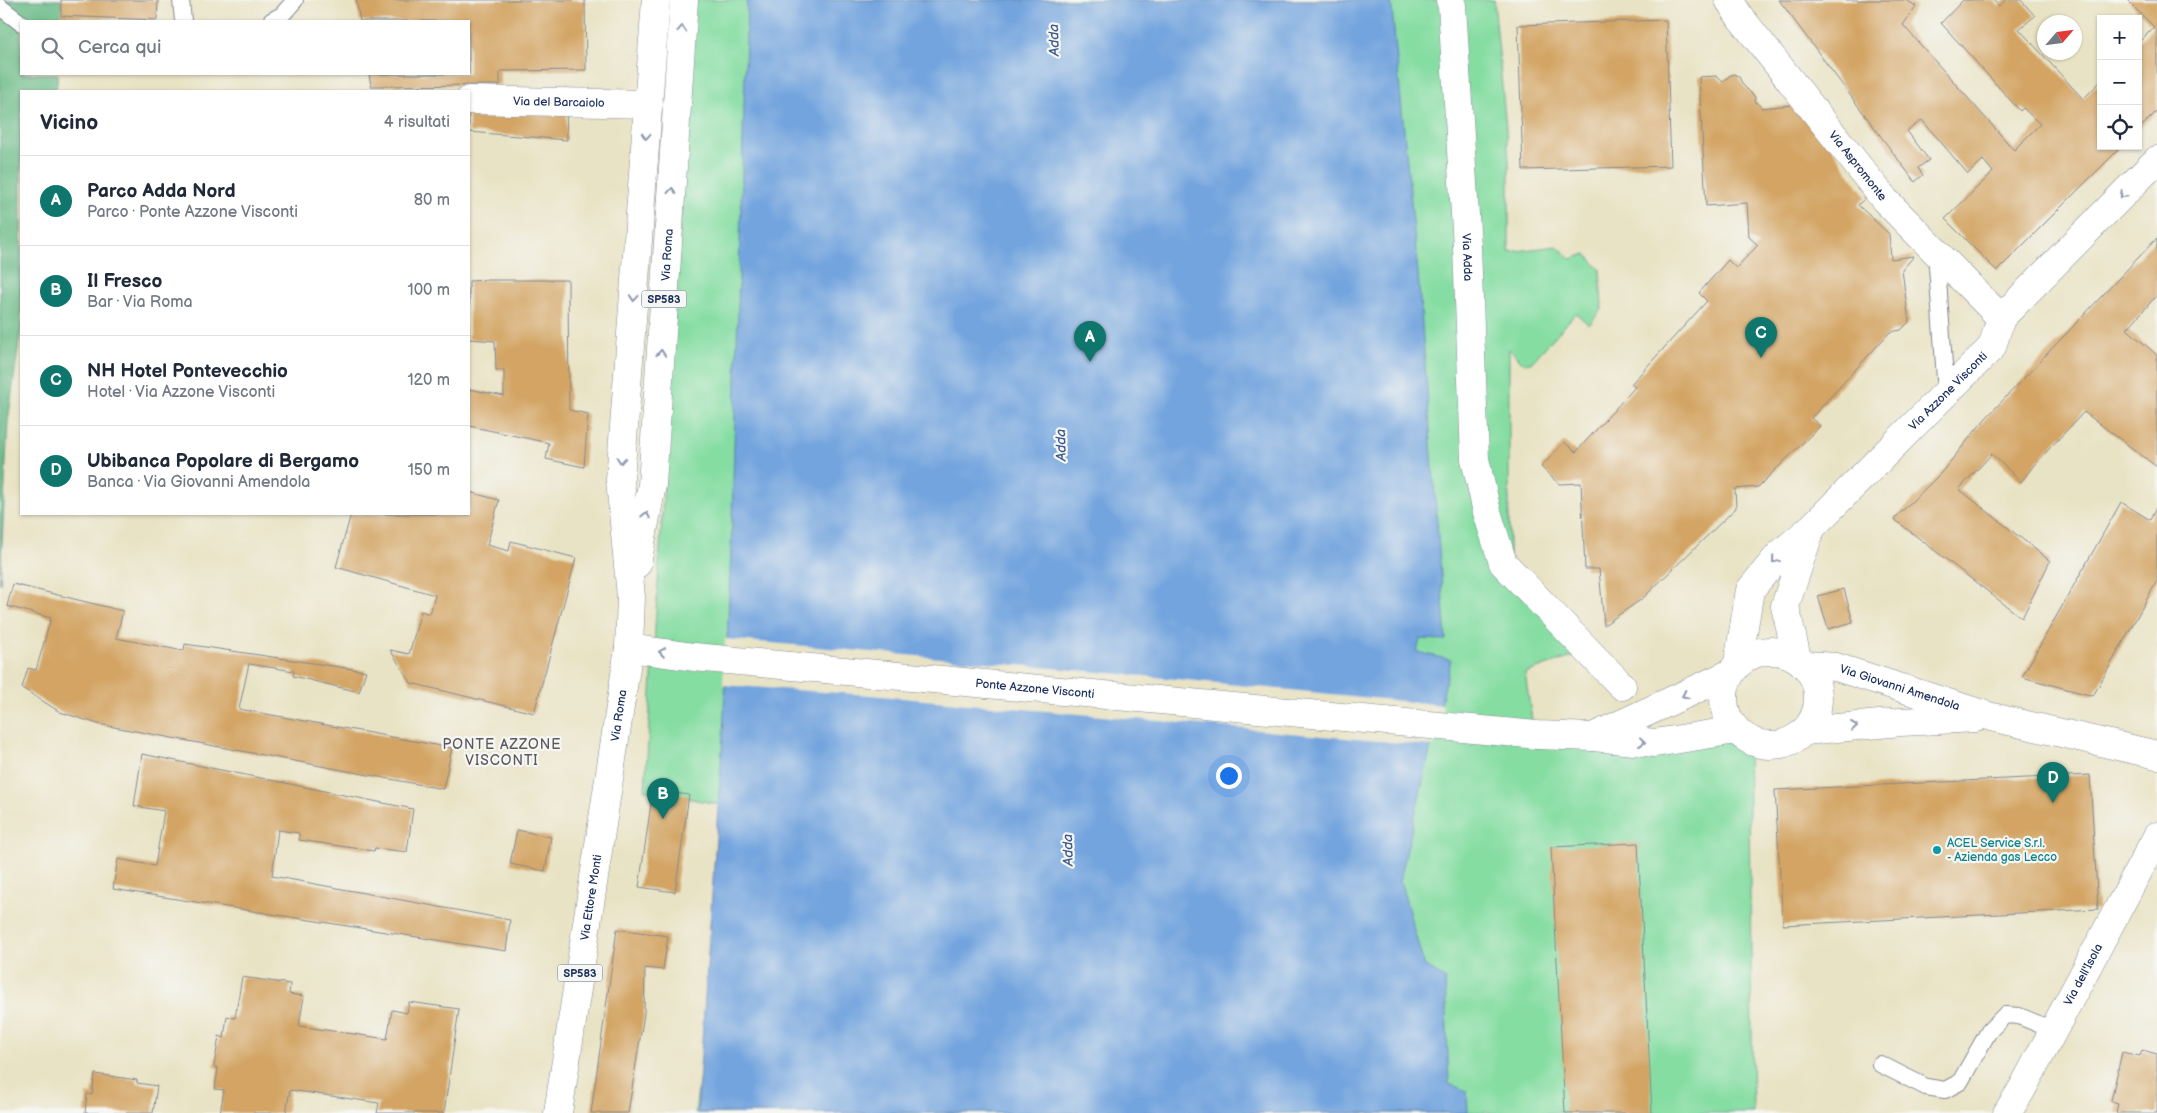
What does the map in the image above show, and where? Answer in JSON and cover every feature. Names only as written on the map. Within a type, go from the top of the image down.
[{"type":"street","name":"Via Roma","points":[[601,832],[630,648],[631,597],[620,480],[656,0]]},
{"type":"street","name":"Via Roma","points":[[631,597],[652,485],[684,0]]},
{"type":"street","name":"Via Adda","points":[[1450,0],[1452,6],[1467,247],[1476,459],[1487,512],[1503,563],[1622,686]]},
{"type":"street","name":"Via Aspromonte","points":[[1729,0],[1740,17],[1885,200],[2000,318]]},
{"type":"street","name":"Via del Barcaiolo","points":[[470,100],[649,104]]},
{"type":"street","name":"Via Azzone Visconti","points":[[1733,669],[1750,590],[1779,555],[1811,528],[1992,347],[2000,318],[2157,160]]},
{"type":"street","name":"Via Azzone Visconti","points":[[1801,661],[1785,606],[1811,528]]},
{"type":"street","name":"Ponte Azzone Visconti","points":[[630,648],[702,657],[1439,727],[1536,735],[1593,737]]},
{"type":"street","points":[[1593,737],[1733,669],[1751,654],[1766,650],[1782,651],[1801,661],[1816,684],[1818,705],[1814,719],[1805,731],[1793,740],[1778,745],[1762,745],[1748,740],[1736,730],[1728,718],[1724,704],[1724,688],[1733,669]]},
{"type":"street","name":"Via Giovanni Amendola","points":[[1801,661],[1836,667],[1992,717],[2157,755]]},
{"type":"street","name":"Via Giovanni Amendola","points":[[1805,731],[1901,722],[1992,717]]},
{"type":"street","points":[[1593,737],[1655,743],[1736,730]]},
{"type":"street","name":"Via Ettore Monti","points":[[558,1113],[601,832]]},
{"type":"street","name":"Via dell'Isola","points":[[2007,1113],[2157,836]]},
{"type":"lane","points":[[181,0],[183,20]]},
{"type":"lane","points":[[273,20],[282,15],[295,0]]},
{"type":"lane","points":[[0,7],[20,22]]},
{"type":"lane","points":[[1936,252],[1946,393]]},
{"type":"lane","points":[[1880,1064],[1926,1087],[1945,1090],[1960,1082],[1989,1031],[2005,1015],[2019,1016],[2053,1030]]},
{"type":"green space","points":[[0,0],[62,0],[62,20],[20,20],[20,75],[58,75],[56,90],[20,90],[20,335],[8,422],[0,584]]},
{"type":"green space","points":[[694,0],[1494,0],[1509,161],[1509,252],[1557,246],[1571,259],[1586,254],[1600,269],[1602,309],[1589,325],[1576,313],[1531,363],[1523,363],[1509,349],[1509,563],[1575,656],[1525,673],[1536,747],[1748,730],[1753,1113],[695,1113],[733,807],[645,790]]},
{"type":"water","name":"Adda","points":[[747,0],[1391,0],[1418,272],[1446,640],[1420,639],[1417,652],[1451,660],[1400,880],[1424,965],[1445,979],[1449,1084],[1467,1091],[1468,1113],[697,1113],[723,735],[731,551]]},
{"type":"pier","points":[[725,639],[1166,678],[1443,705],[1434,746],[870,695],[723,685]]},
{"type":"building","points":[[61,0],[158,0],[157,20],[61,16]]},
{"type":"building","points":[[356,0],[585,0],[586,70],[500,71],[500,85],[371,86],[369,75],[470,75],[470,20],[360,20]]},
{"type":"building","points":[[1779,0],[1906,0],[1916,6],[1903,25],[2014,150],[2040,124],[2023,108],[2020,111],[1941,23],[1963,0],[1993,0],[1999,6],[2006,0],[2021,0],[2035,16],[2019,29],[2037,49],[2037,60],[2047,60],[2083,99],[2097,85],[2097,150],[2118,150],[1997,271],[1945,219],[1993,172],[1983,160],[1968,174],[1922,120],[1907,131],[1929,160],[1918,168],[1923,175],[1915,182]]},
{"type":"building","points":[[2127,0],[2157,0],[2157,111],[2142,126],[2142,39],[2154,27]]},
{"type":"building","points":[[1666,20],[1671,166],[1523,170],[1518,25]]},
{"type":"building","points":[[1734,74],[1739,77],[1743,85],[1755,97],[1755,101],[1762,108],[1801,104],[1866,197],[1858,205],[1889,234],[1891,259],[1914,256],[1902,270],[1909,322],[1901,330],[1890,332],[1811,418],[1820,426],[1758,487],[1735,489],[1736,508],[1642,599],[1604,625],[1599,569],[1585,569],[1581,483],[1559,484],[1541,467],[1564,442],[1576,452],[1635,387],[1631,384],[1707,301],[1699,293],[1728,260],[1736,268],[1758,245],[1749,237],[1747,203],[1706,206],[1699,77],[1716,76],[1723,82]]},
{"type":"building","points":[[566,103],[567,140],[470,132],[470,107]]},
{"type":"building","points":[[2157,238],[2157,295],[2127,329],[2157,355],[2157,467],[2084,412],[2034,465],[2021,482],[1992,454],[1959,489],[2050,561],[2022,618],[1894,519],[1940,474],[1985,419]]},
{"type":"building","points":[[568,280],[569,410],[588,414],[584,467],[546,459],[549,443],[470,426],[470,389],[504,396],[504,370],[496,370],[495,341],[470,339],[470,281]]},
{"type":"building","points":[[470,492],[499,500],[487,545],[509,551],[511,541],[576,558],[534,713],[411,683],[390,650],[409,654],[421,611],[430,614],[435,595],[336,567],[351,515],[470,515]]},
{"type":"building","points":[[2121,502],[2150,520],[2157,506],[2157,581],[2093,696],[2022,677]]},
{"type":"building","points":[[13,584],[123,611],[116,638],[184,651],[185,644],[366,671],[359,692],[293,676],[294,671],[249,664],[239,709],[452,748],[443,789],[98,724],[60,712],[22,688],[28,668],[36,670],[51,618],[7,606]]},
{"type":"building","points":[[1844,589],[1853,622],[1828,629],[1818,596]]},
{"type":"building","points":[[142,754],[413,809],[407,852],[375,848],[374,851],[299,840],[299,833],[278,830],[272,876],[510,920],[506,951],[113,889],[118,859],[155,866],[164,811],[134,806]]},
{"type":"building","name":"ACEL Service S.r.l. - Azienda gas Lecco","points":[[2090,775],[2098,909],[1783,925],[1775,790]]},
{"type":"building","points":[[653,790],[689,795],[675,892],[639,887]]},
{"type":"building","points":[[517,830],[551,837],[545,871],[510,864]]},
{"type":"building","points":[[1638,843],[1652,1113],[1565,1113],[1551,847]]},
{"type":"building","points":[[617,929],[668,936],[663,970],[645,968],[644,1014],[628,1113],[591,1113]]},
{"type":"building","points":[[242,977],[290,984],[289,994],[304,996],[299,1026],[387,1039],[392,1010],[407,1013],[409,1002],[459,1009],[444,1113],[377,1113],[379,1103],[290,1090],[286,1113],[220,1113],[224,1090],[215,1089],[218,1068],[214,1067],[219,1036],[224,1038],[227,1016],[235,1018]]},
{"type":"building","points":[[2142,1050],[2157,1054],[2157,1113],[2116,1113],[2118,1103],[2111,1101],[2122,1052],[2140,1056]]},
{"type":"building","points":[[95,1074],[137,1080],[137,1083],[157,1086],[153,1113],[85,1113],[87,1094],[92,1095]]},
{"type":"place","name":"NH Hotel Pontevecchio","points":[[1761,358]]},
{"type":"place","name":"Parco Adda Nord","points":[[1090,362]]},
{"type":"place","name":"Ubibanca Popolare di Bergamo","points":[[2053,803]]},
{"type":"place","name":"Il Fresco","points":[[663,819]]},
{"type":"place","name":"ACEL Service S.r.l. - Azienda gas Lecco","points":[[1937,850]]},
{"type":"district","name":"PONTE AZZONE VISCONTI","points":[[502,752]]}]
